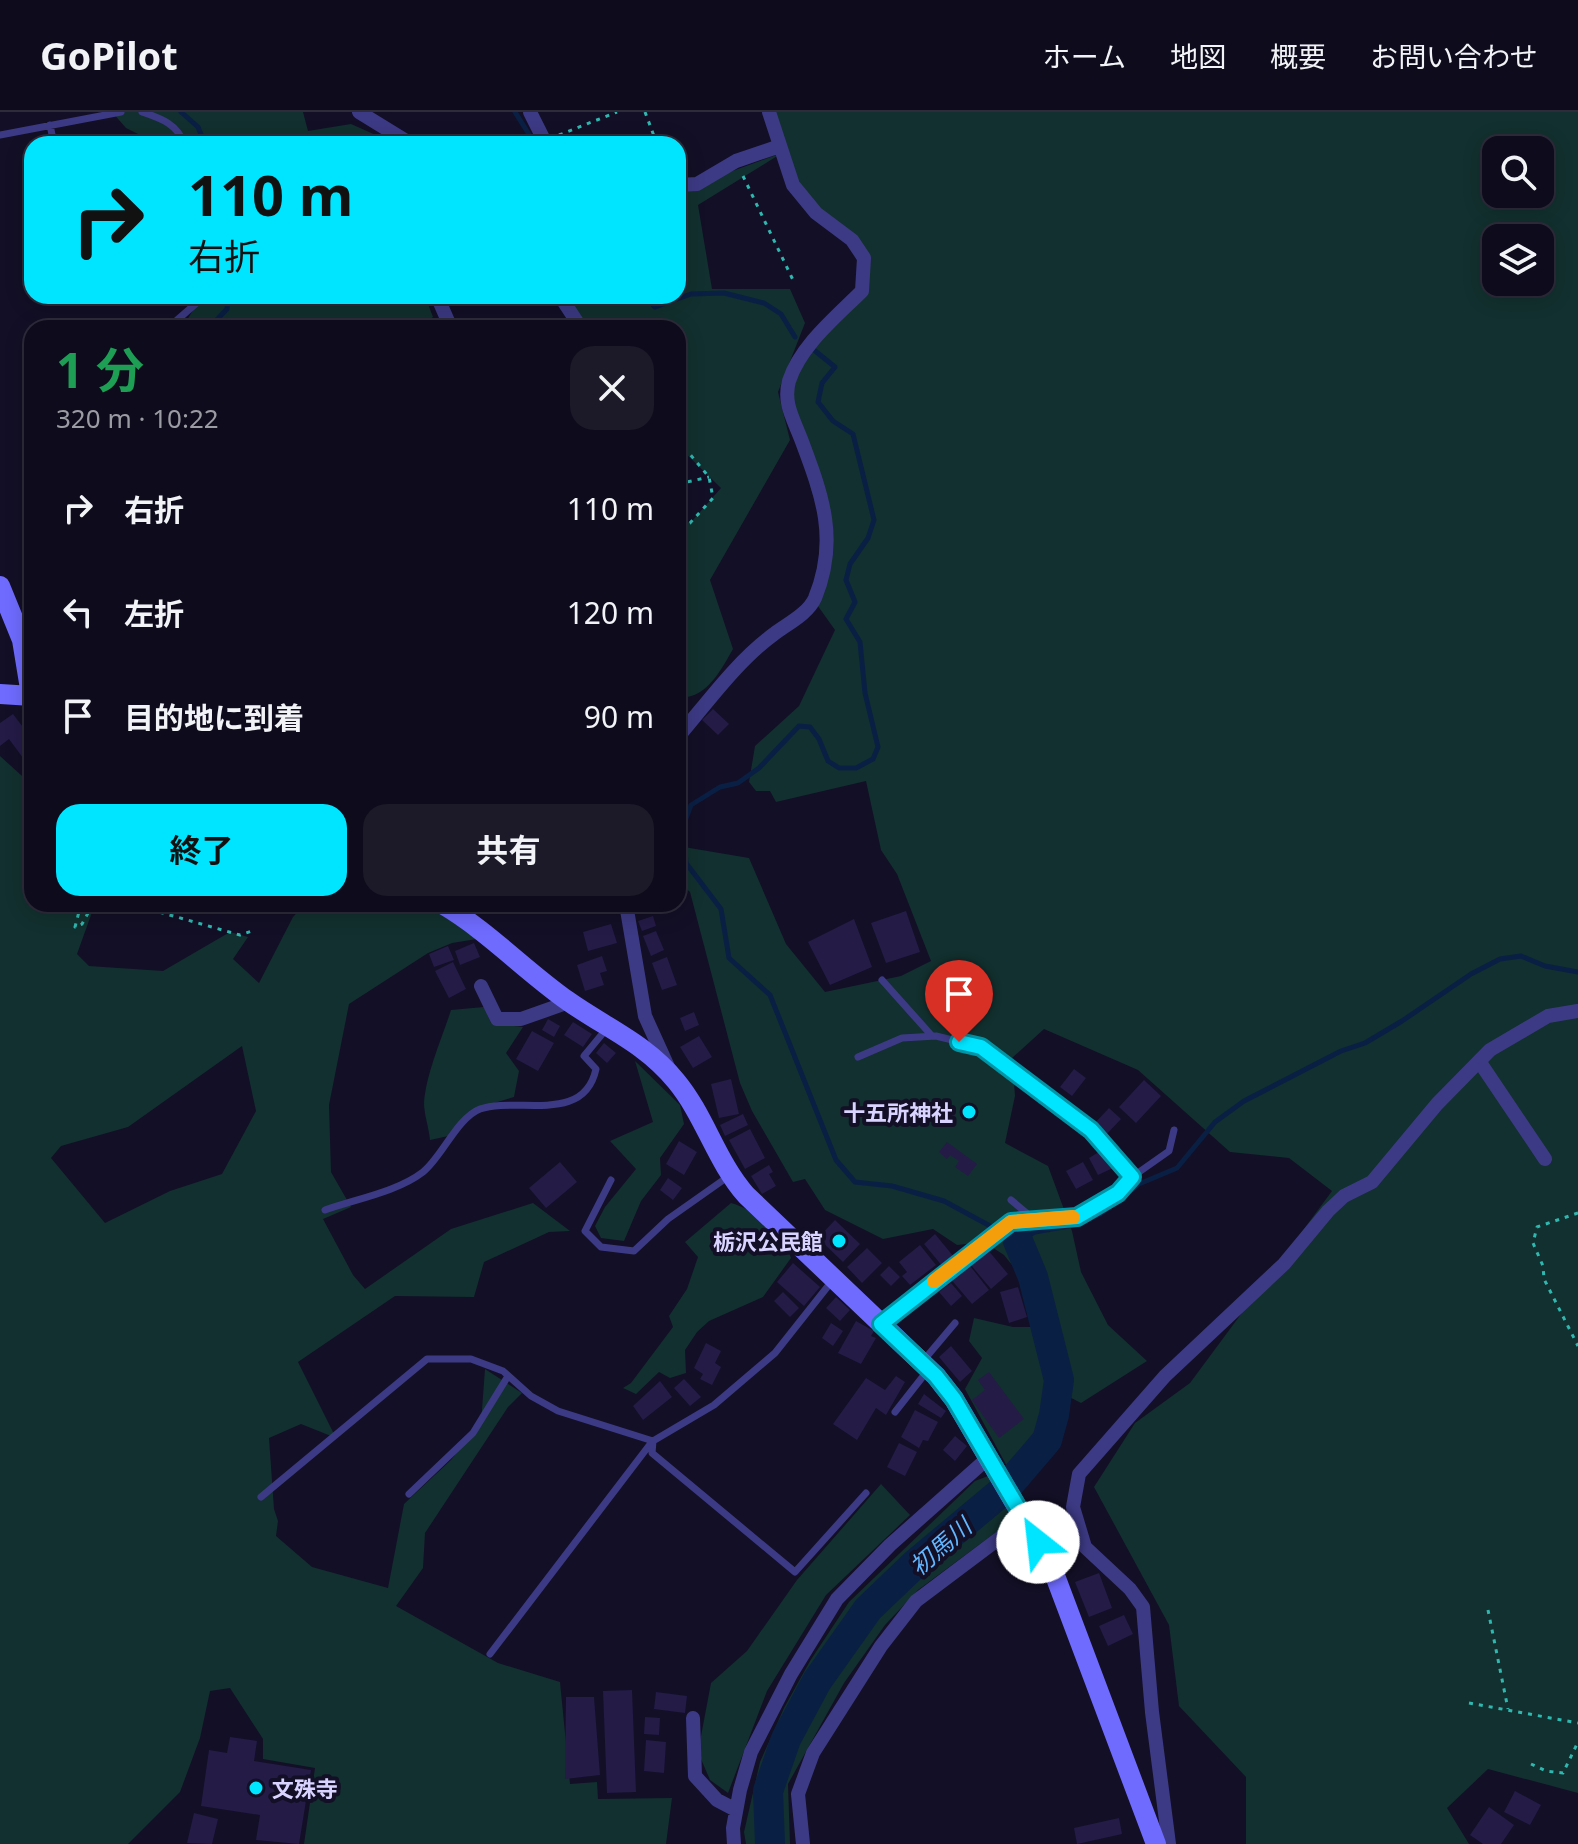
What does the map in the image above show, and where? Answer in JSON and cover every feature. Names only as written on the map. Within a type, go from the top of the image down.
[{"type":"street","points":[[359,112],[398,136]]},
{"type":"street","points":[[530,112],[543,136]]},
{"type":"street","points":[[686,728],[772,635],[794,621],[814,601],[828,547],[825,510],[785,398],[790,378],[802,356],[862,291],[864,258],[852,240],[816,213],[793,185],[769,112]]},
{"type":"street","points":[[686,185],[697,184],[736,161],[780,146]]},
{"type":"street","points":[[0,586],[24,645]]},
{"type":"street","points":[[0,694],[24,695]]},
{"type":"street","points":[[456,912],[471,921],[569,1002],[627,1036],[672,1076],[687,1094],[729,1176],[925,1366],[954,1399],[1021,1511],[1056,1579],[1156,1844]]},
{"type":"street","points":[[627,912],[645,1016],[672,1076]]},
{"type":"street","points":[[481,986],[497,1019],[521,1019],[569,1002]]},
{"type":"street","points":[[1169,1844],[1152,1712],[1143,1607],[1130,1589],[1085,1547],[1073,1507],[1079,1474],[1165,1376],[1284,1264],[1328,1211],[1344,1196],[1372,1182],[1437,1104],[1490,1050],[1548,1016],[1578,1011]]},
{"type":"street","points":[[1479,1061],[1545,1159]]},
{"type":"street","points":[[734,1844],[736,1810],[751,1752],[766,1718],[837,1599],[890,1545],[992,1463]]},
{"type":"street","points":[[803,1844],[798,1794],[813,1753],[881,1646],[916,1601],[1021,1511]]},
{"type":"street","points":[[693,1718],[695,1776],[717,1800],[736,1810]]},
{"type":"lane","points":[[0,135],[121,112]]},
{"type":"lane","points":[[142,112],[163,119],[178,129],[181,136]]},
{"type":"lane","points":[[50,125],[52,136]]},
{"type":"lane","points":[[177,320],[195,304]]},
{"type":"lane","points":[[882,980],[932,1036]]},
{"type":"lane","points":[[325,1210],[394,1187],[422,1173],[477,1110],[507,1103],[554,1107],[580,1095],[593,1084],[596,1069],[584,1056],[609,1025]]},
{"type":"lane","points":[[858,1057],[902,1038],[932,1036],[981,1047],[1091,1130],[1132,1177]]},
{"type":"lane","points":[[881,1324],[1011,1222],[1077,1217],[1118,1193],[1132,1177],[1169,1151],[1174,1130]]},
{"type":"lane","points":[[611,1180],[585,1231],[601,1247],[634,1251],[668,1219],[729,1176]]},
{"type":"lane","points":[[1011,1200],[1036,1221]]},
{"type":"lane","points":[[490,1654],[653,1441],[714,1405],[775,1353],[834,1279]]},
{"type":"lane","points":[[895,1412],[955,1323]]},
{"type":"lane","points":[[261,1497],[427,1359],[471,1359],[508,1376],[531,1396],[558,1411],[653,1441]]},
{"type":"lane","points":[[409,1494],[473,1433],[508,1376]]},
{"type":"lane","points":[[653,1441],[652,1453],[795,1572],[866,1493]]},
{"type":"path","points":[[560,136],[617,112]]},
{"type":"path","points":[[645,112],[654,136]]},
{"type":"path","points":[[736,161],[793,280]]},
{"type":"path","points":[[686,450],[709,477],[713,498],[686,525]]},
{"type":"path","points":[[686,482],[709,477]]},
{"type":"path","points":[[79,912],[75,927],[82,924],[89,912]]},
{"type":"path","points":[[159,912],[240,935],[252,931]]},
{"type":"path","points":[[1578,1213],[1537,1227],[1533,1243],[1543,1266],[1544,1279],[1578,1346]]},
{"type":"path","points":[[1488,1610],[1508,1709]]},
{"type":"path","points":[[1469,1703],[1578,1723]]},
{"type":"path","points":[[1531,1764],[1546,1771],[1563,1773],[1578,1742]]},
{"type":"green space","points":[[112,112],[303,112],[308,131],[351,124],[378,136],[142,136],[126,128]]},
{"type":"green space","points":[[769,112],[1578,112],[1578,1793],[1488,1769],[1447,1808],[1469,1844],[1246,1844],[1246,1777],[1179,1706],[1169,1625],[1094,1487],[1135,1423],[1190,1383],[1332,1191],[1289,1158],[1230,1152],[1138,1070],[1044,1029],[1012,1058],[1015,1096],[1005,1143],[1048,1166],[1072,1231],[1081,1272],[1108,1325],[1147,1361],[1081,1403],[1048,1386],[1032,1298],[1020,1275],[1004,1255],[984,1242],[957,1245],[933,1229],[883,1239],[825,1210],[805,1179],[793,1182],[752,1111],[740,1083],[690,892],[686,889],[686,847],[749,858],[786,944],[825,992],[901,976],[931,961],[897,874],[881,850],[866,781],[776,802],[770,791],[756,791],[749,782],[755,746],[799,706],[835,630],[815,602],[828,547],[785,398],[794,370],[862,291],[865,260],[805,200]]},
{"type":"green space","points":[[782,153],[698,205],[712,289],[790,289],[805,323],[778,392],[790,440],[710,580],[733,649],[712,682],[697,694],[686,697],[686,523],[693,520],[721,488],[686,454],[686,320],[576,320],[565,304],[686,304],[686,185],[697,184]]},
{"type":"green space","points":[[197,304],[428,304],[433,317],[429,320],[187,320]]},
{"type":"green space","points":[[0,756],[24,778],[24,912],[92,912],[77,954],[89,966],[163,971],[230,932],[248,937],[233,959],[259,983],[298,912],[439,912],[483,938],[452,943],[428,953],[349,1004],[329,1105],[331,1172],[351,1207],[323,1219],[353,1275],[365,1289],[451,1229],[533,1203],[570,1231],[549,1232],[484,1262],[474,1297],[395,1296],[298,1362],[336,1438],[301,1424],[269,1438],[274,1509],[278,1521],[276,1536],[312,1567],[388,1588],[404,1504],[451,1460],[481,1423],[485,1369],[522,1393],[508,1407],[425,1533],[423,1568],[396,1606],[498,1663],[560,1682],[570,1784],[597,1782],[598,1799],[672,1798],[666,1844],[304,1844],[315,1768],[263,1759],[263,1739],[230,1688],[210,1691],[200,1738],[180,1792],[128,1844],[0,1844]],"holes":[[[242,1046],[256,1111],[222,1174],[170,1191],[105,1223],[51,1158],[61,1146],[128,1127]]]},
{"type":"green space","points":[[484,1007],[491,1023],[523,1027],[506,1053],[519,1071],[514,1097],[474,1109],[453,1135],[430,1140],[424,1107],[425,1092],[451,1010]]},
{"type":"green space","points":[[635,1061],[680,1105],[684,1124],[660,1158],[661,1175],[641,1201],[624,1241],[601,1238],[595,1226],[605,1207],[636,1169],[610,1141],[653,1122]]},
{"type":"green space","points":[[731,1203],[750,1211],[775,1231],[791,1258],[763,1297],[709,1321],[697,1332],[685,1350],[686,1373],[670,1378],[659,1372],[636,1394],[623,1388],[631,1383],[673,1327],[669,1316],[687,1289],[698,1257],[685,1242]]},
{"type":"green space","points":[[974,1318],[1013,1327],[1032,1327],[1054,1415],[1009,1470],[965,1389],[982,1358],[969,1341]]},
{"type":"green space","points":[[988,1476],[1010,1515],[1007,1524],[918,1590],[885,1625],[844,1683],[788,1784],[790,1844],[746,1844],[744,1832],[760,1762],[784,1708],[810,1661],[849,1602],[975,1481]]},
{"type":"green space","points":[[881,1484],[910,1515],[826,1595],[767,1691],[728,1793],[710,1780],[698,1752],[711,1683],[747,1651],[797,1580]]},
{"type":"building","points":[[713,709],[729,724],[718,735],[702,720]]},
{"type":"building","points":[[13,714],[24,728],[24,759],[9,739],[0,746],[0,723]]},
{"type":"building","points":[[906,911],[920,952],[886,963],[871,923]]},
{"type":"building","points":[[653,916],[656,926],[642,931],[638,921]]},
{"type":"building","points":[[854,919],[872,967],[830,985],[808,942]]},
{"type":"building","points":[[611,924],[617,943],[588,951],[583,932]]},
{"type":"building","points":[[656,931],[664,950],[651,956],[643,936]]},
{"type":"building","points":[[474,943],[480,957],[460,965],[455,951]]},
{"type":"building","points":[[448,946],[454,960],[434,967],[429,954]]},
{"type":"building","points":[[602,956],[607,971],[600,973],[604,985],[585,991],[577,965]]},
{"type":"building","points":[[667,957],[677,985],[662,990],[652,963]]},
{"type":"building","points":[[453,962],[466,989],[449,998],[435,971]]},
{"type":"building","points":[[694,1012],[699,1025],[685,1031],[680,1018]]},
{"type":"building","points":[[548,1019],[560,1026],[554,1037],[542,1030]]},
{"type":"building","points":[[573,1022],[592,1034],[583,1047],[564,1035]]},
{"type":"building","points":[[532,1031],[554,1043],[538,1071],[516,1059]]},
{"type":"building","points":[[699,1036],[712,1057],[693,1068],[680,1047]]},
{"type":"building","points":[[604,1043],[616,1053],[607,1063],[596,1053]]},
{"type":"building","points":[[1074,1069],[1086,1078],[1072,1096],[1060,1087]]},
{"type":"building","points":[[731,1079],[739,1114],[719,1118],[711,1084]]},
{"type":"building","points":[[1144,1080],[1161,1096],[1136,1123],[1119,1107]]},
{"type":"building","points":[[1109,1108],[1121,1119],[1106,1135],[1094,1124]]},
{"type":"building","points":[[743,1114],[748,1125],[725,1136],[720,1125]]},
{"type":"building","points":[[750,1129],[765,1158],[745,1169],[729,1140]]},
{"type":"building","points":[[679,1141],[697,1152],[684,1175],[666,1164]]},
{"type":"building","points":[[947,1142],[977,1164],[968,1176],[955,1167],[959,1161],[950,1155],[947,1159],[939,1152]]},
{"type":"building","points":[[1102,1150],[1113,1168],[1098,1175],[1089,1158]]},
{"type":"building","points":[[560,1162],[577,1182],[546,1208],[529,1188]]},
{"type":"building","points":[[1083,1162],[1093,1180],[1076,1189],[1066,1171]]},
{"type":"building","points":[[769,1165],[773,1172],[769,1174],[776,1186],[762,1194],[751,1176]]},
{"type":"building","points":[[668,1178],[682,1188],[673,1200],[660,1190]]},
{"type":"building","name":"栃沢公民館","points":[[835,1220],[860,1244],[843,1262],[818,1238]]},
{"type":"building","points":[[935,1234],[954,1257],[943,1267],[924,1244]]},
{"type":"building","points":[[920,1245],[936,1265],[910,1285],[902,1276],[907,1272],[899,1262]]},
{"type":"building","points":[[867,1248],[882,1263],[862,1283],[847,1267]]},
{"type":"building","points":[[988,1250],[1008,1274],[991,1289],[970,1264]]},
{"type":"building","points":[[967,1262],[989,1290],[972,1304],[949,1277]]},
{"type":"building","points":[[793,1263],[820,1287],[804,1306],[777,1282]]},
{"type":"building","points":[[889,1266],[900,1277],[891,1286],[880,1275]]},
{"type":"building","points":[[951,1283],[962,1296],[951,1306],[939,1292]]},
{"type":"building","points":[[1018,1287],[1027,1317],[1009,1323],[1000,1292]]},
{"type":"building","points":[[783,1292],[799,1308],[790,1317],[774,1301]]},
{"type":"building","points":[[836,1297],[850,1310],[840,1321],[826,1308]]},
{"type":"building","points":[[856,1321],[874,1331],[871,1336],[876,1338],[861,1364],[838,1353]]},
{"type":"building","points":[[831,1323],[843,1331],[833,1346],[822,1338]]},
{"type":"building","points":[[706,1343],[721,1351],[715,1363],[721,1367],[712,1385],[700,1379],[703,1374],[694,1368]]},
{"type":"building","points":[[951,1346],[972,1371],[960,1382],[939,1357]]},
{"type":"building","points":[[989,1372],[1024,1419],[999,1438],[972,1400],[985,1390],[978,1380]]},
{"type":"building","points":[[896,1376],[905,1382],[886,1415],[876,1408],[857,1440],[833,1424],[866,1378],[885,1390]]},
{"type":"building","points":[[684,1379],[701,1397],[690,1406],[674,1388]]},
{"type":"building","points":[[660,1381],[672,1397],[643,1420],[633,1406]]},
{"type":"building","points":[[924,1394],[946,1411],[941,1418],[918,1404]]},
{"type":"building","points":[[915,1410],[938,1422],[928,1441],[923,1440],[919,1448],[901,1437]]},
{"type":"building","points":[[955,1436],[967,1446],[955,1461],[943,1450]]},
{"type":"building","points":[[899,1443],[917,1452],[905,1476],[887,1467]]},
{"type":"building","points":[[1099,1573],[1112,1608],[1089,1617],[1075,1582]]},
{"type":"building","points":[[1124,1615],[1133,1634],[1108,1646],[1099,1626]]},
{"type":"building","points":[[632,1690],[636,1792],[607,1793],[603,1691]]},
{"type":"building","points":[[656,1692],[687,1696],[685,1713],[654,1709]]},
{"type":"building","points":[[566,1697],[594,1697],[600,1775],[565,1779]]},
{"type":"building","points":[[645,1717],[660,1718],[659,1735],[644,1734]]},
{"type":"building","name":"文殊寺","points":[[230,1737],[257,1741],[254,1761],[311,1770],[299,1844],[256,1840],[260,1815],[201,1806],[209,1750],[227,1753]]},
{"type":"building","points":[[646,1740],[666,1742],[664,1773],[644,1771]]},
{"type":"building","points":[[1515,1791],[1541,1805],[1530,1825],[1504,1812]]},
{"type":"building","points":[[1489,1807],[1514,1825],[1501,1844],[1483,1844],[1470,1835]]},
{"type":"building","points":[[194,1813],[218,1819],[212,1844],[187,1843]]},
{"type":"building","points":[[1119,1818],[1122,1834],[1077,1844],[1074,1828]]},
{"type":"waterway","points":[[181,112],[198,127],[202,136]]},
{"type":"waterway","points":[[515,112],[530,136]]},
{"type":"waterway","points":[[686,296],[724,293],[764,303],[781,314],[795,337]]},
{"type":"waterway","points":[[217,320],[227,309],[227,304]]},
{"type":"waterway","points":[[652,304],[655,307],[663,304]]},
{"type":"waterway","points":[[686,818],[691,805],[720,787],[738,783],[759,768],[799,726],[810,727],[828,761],[839,768],[856,768],[873,759],[878,747],[865,693],[860,642],[846,619],[855,602],[846,580],[850,564],[868,538],[874,520],[853,434],[833,421],[818,402],[822,383],[835,367],[814,350]]},
{"type":"waterway","points":[[686,863],[721,909],[729,958],[770,995],[836,1160],[855,1182],[892,1186],[944,1201],[1018,1241],[1035,1232],[1074,1225],[1100,1214],[1139,1184],[1177,1168],[1215,1122],[1244,1101],[1341,1051],[1365,1043],[1471,974],[1500,959],[1521,956],[1545,966],[1578,972]]},
{"type":"waterway","name":"初馬川","points":[[770,1844],[768,1791],[786,1739],[817,1681],[868,1609],[915,1564],[1006,1488],[1047,1440],[1059,1380],[1033,1277],[1018,1241]]},
{"type":"slow traffic","points":[[934,1281],[1011,1222],[1073,1217]]},
{"type":"place","name":"十五所神社","points":[[969,1112]]},
{"type":"place","name":"栃沢公民館","points":[[839,1241]]},
{"type":"place","name":"文殊寺","points":[[256,1788]]},
{"type":"route","points":[[959,1042],[981,1047],[1091,1130],[1132,1177],[1118,1193],[1077,1217],[1011,1222],[881,1324],[936,1376],[954,1399],[1038,1542]]}]
